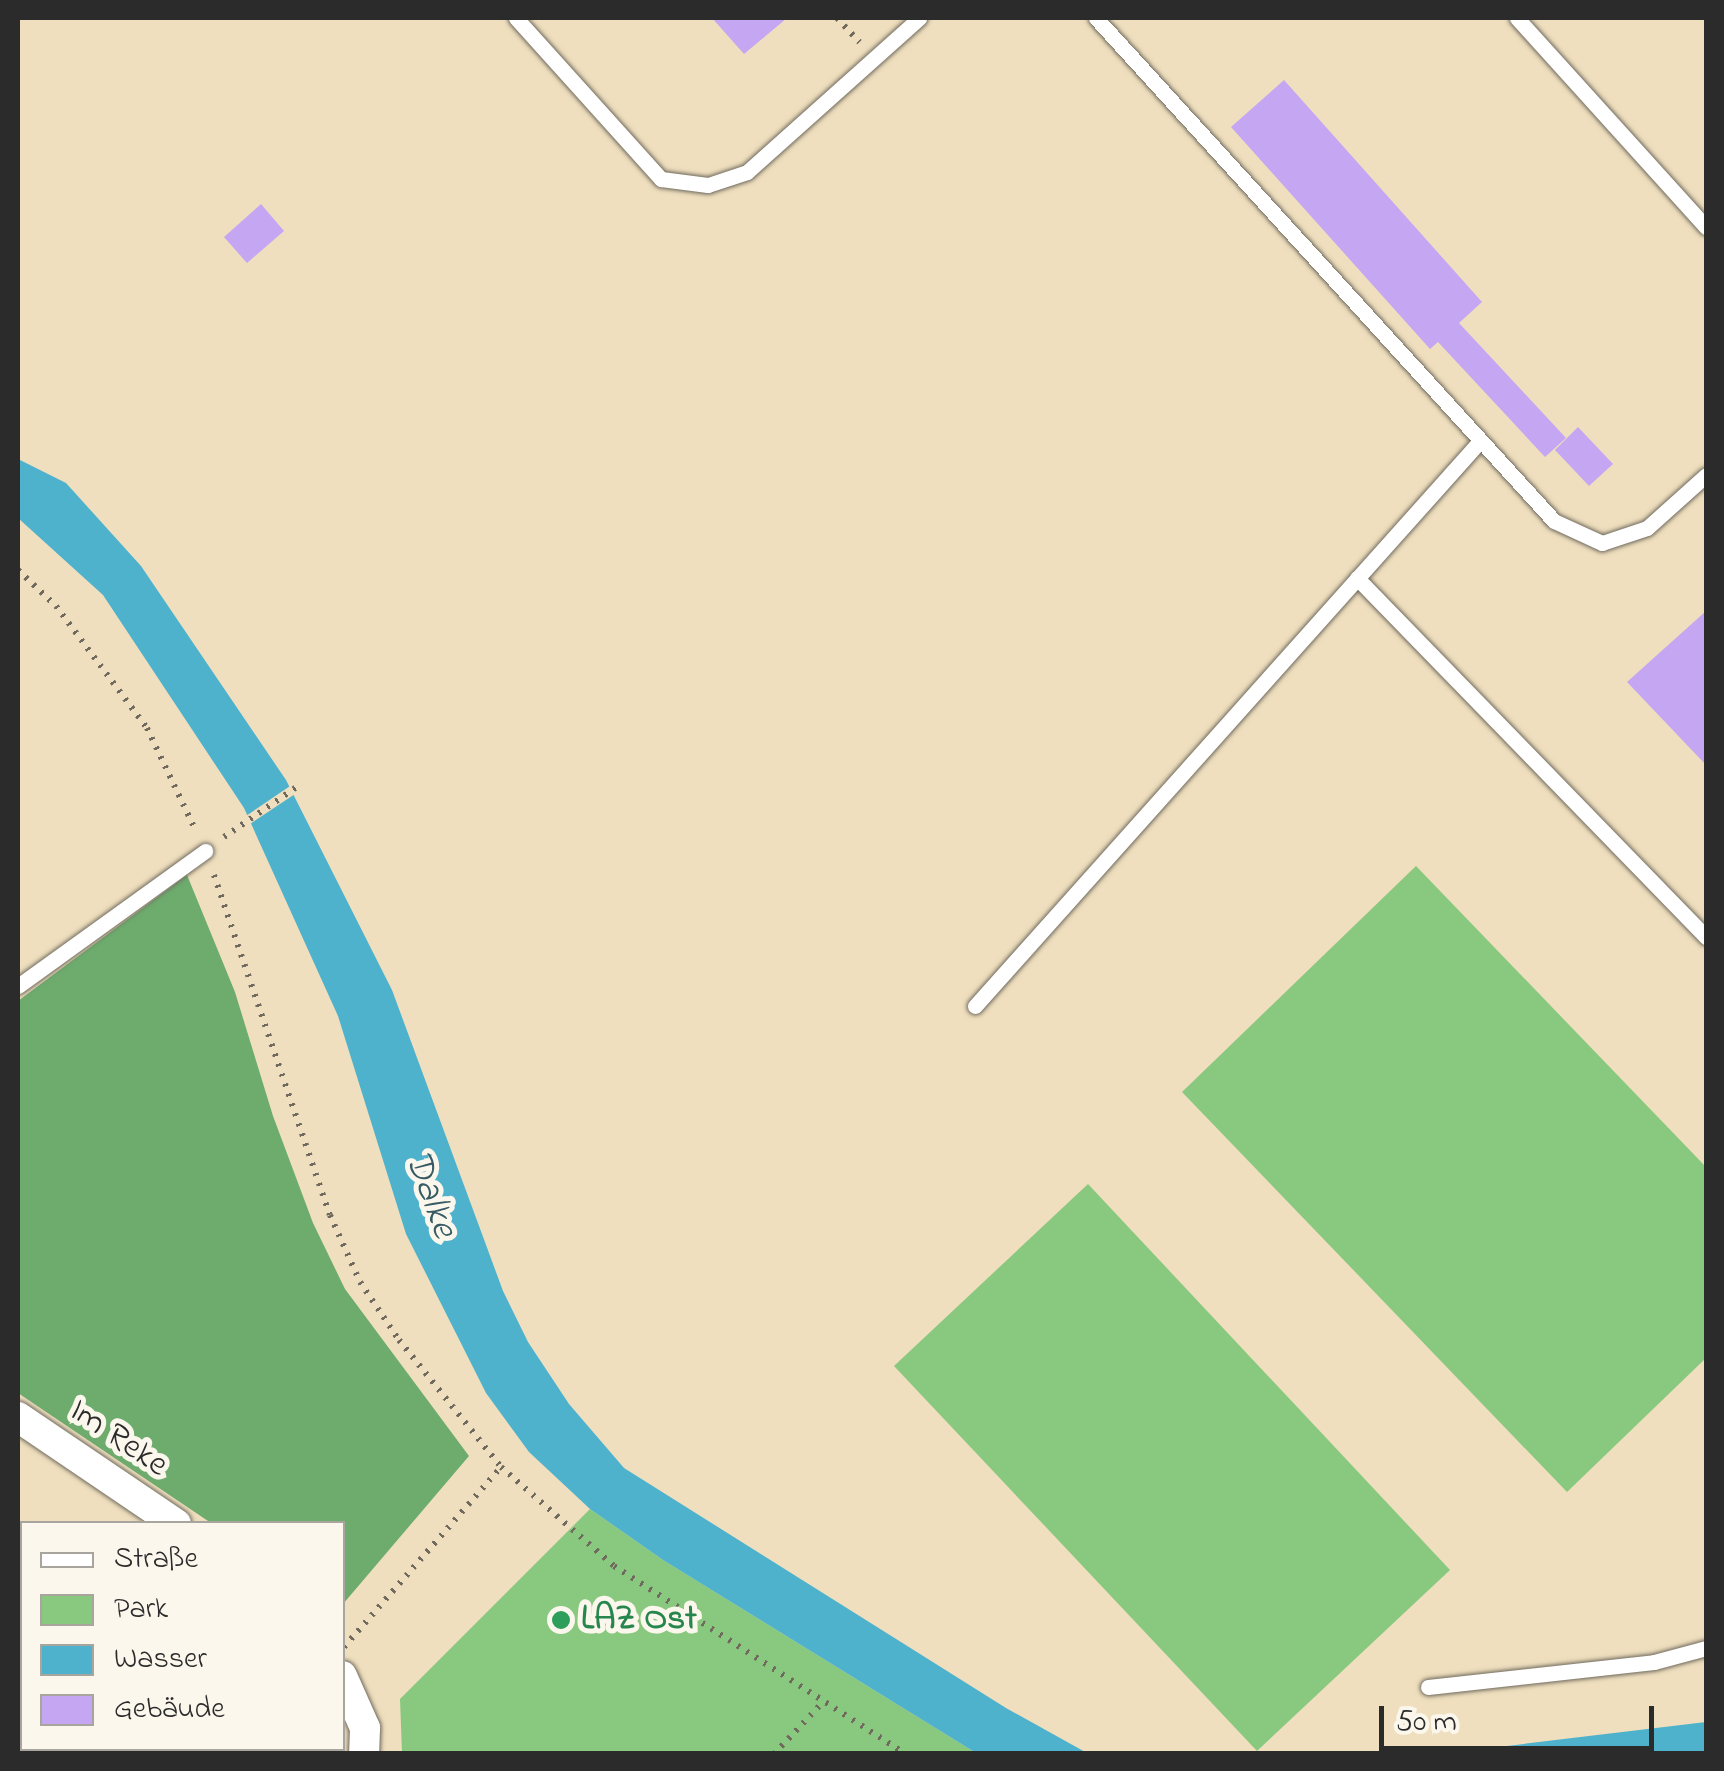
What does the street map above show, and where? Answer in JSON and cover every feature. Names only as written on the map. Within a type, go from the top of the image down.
[{"type":"street","name":"Im Reke","points":[[18,1417],[172,1521]]},
{"type":"street","points":[[345,1683],[365,1728],[364,1754]]},
{"type":"lane","points":[[516,18],[661,179],[708,185],[746,172],[919,18]]},
{"type":"lane","points":[[1096,18],[1554,521],[1602,543],[1647,528],[1706,475]]},
{"type":"lane","points":[[1517,18],[1706,227]]},
{"type":"lane","points":[[975,1006],[1480,440]]},
{"type":"lane","points":[[1357,578],[1706,937]]},
{"type":"lane","points":[[18,986],[206,851]]},
{"type":"lane","points":[[1428,1688],[1654,1662],[1706,1648]]},
{"type":"path","points":[[18,570],[56,606],[147,728],[206,851],[330,1215],[360,1282],[398,1340],[501,1467],[614,1566],[906,1754]]},
{"type":"path","points":[[226,835],[301,784]]},
{"type":"path","points":[[345,1645],[501,1467]]},
{"type":"path","points":[[774,1754],[824,1701]]},
{"type":"green space","points":[[1416,866],[1706,1167],[1706,1358],[1567,1492],[1182,1092]]},
{"type":"green space","points":[[187,875],[235,992],[273,1116],[313,1223],[345,1289],[469,1456],[345,1602],[345,1521],[208,1521],[18,1393],[18,1001]]},
{"type":"green space","points":[[1088,1184],[1450,1570],[1257,1751],[894,1366]]},
{"type":"green space","points":[[590,1509],[663,1560],[976,1753],[402,1753],[400,1699]]},
{"type":"water","name":"Dalke","points":[[18,459],[66,483],[141,566],[286,780],[392,990],[503,1291],[528,1342],[569,1404],[624,1468],[1006,1708],[1087,1753],[976,1753],[663,1560],[590,1509],[529,1452],[486,1393],[406,1234],[338,1016],[244,808],[103,595],[18,518]]},
{"type":"water","points":[[1706,1722],[1706,1753],[1448,1753]]},
{"type":"pier","points":[[293,784],[298,792],[247,826],[243,818]]},
{"type":"building","points":[[712,18],[787,18],[744,54]]},
{"type":"building","points":[[1284,80],[1482,302],[1459,323],[1566,438],[1545,457],[1438,342],[1430,349],[1231,127]]},
{"type":"building","points":[[261,204],[284,231],[247,263],[224,237]]},
{"type":"building","points":[[1578,427],[1613,464],[1589,486],[1555,450]]},
{"type":"building","points":[[1706,611],[1706,765],[1627,682]]},
{"type":"place","name":"LAZ Ost","points":[[561,1620]]}]
